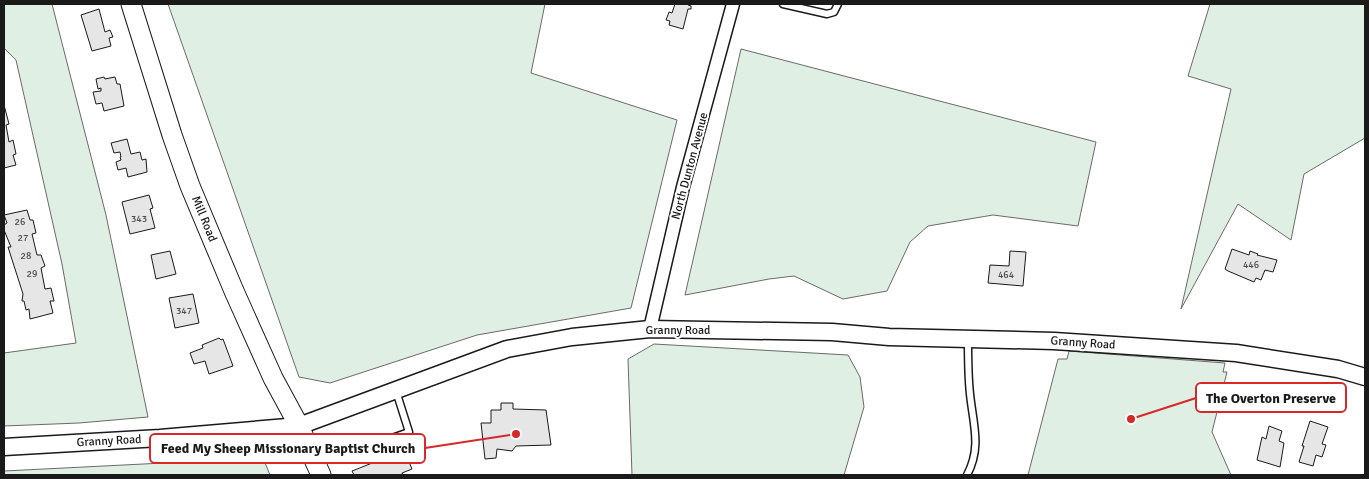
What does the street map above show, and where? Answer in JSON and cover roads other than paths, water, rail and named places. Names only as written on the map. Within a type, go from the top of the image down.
[{"type":"main road","name":"Mill Road","points":[[131,4],[190,186],[273,378],[299,426],[321,475]]},
{"type":"street","name":"North Dunton Avenue","points":[[650,329],[683,187],[733,4]]},
{"type":"street","name":"Granny Road","points":[[4,447],[160,438],[299,426],[507,349],[572,337],[650,329],[832,332],[888,337],[1054,341],[1236,353],[1338,369],[1365,377]]},
{"type":"lane","points":[[783,4],[827,14],[834,12],[838,4]]},
{"type":"lane","points":[[967,475],[972,466],[977,437],[970,393],[968,338]]},
{"type":"lane","points":[[352,452],[409,432],[396,391]]},
{"type":"place","name":"The Overton Preserve","points":[[1131,419]]},
{"type":"place","name":"Feed My Sheep Missionary Baptist Church","points":[[516,434]]}]
